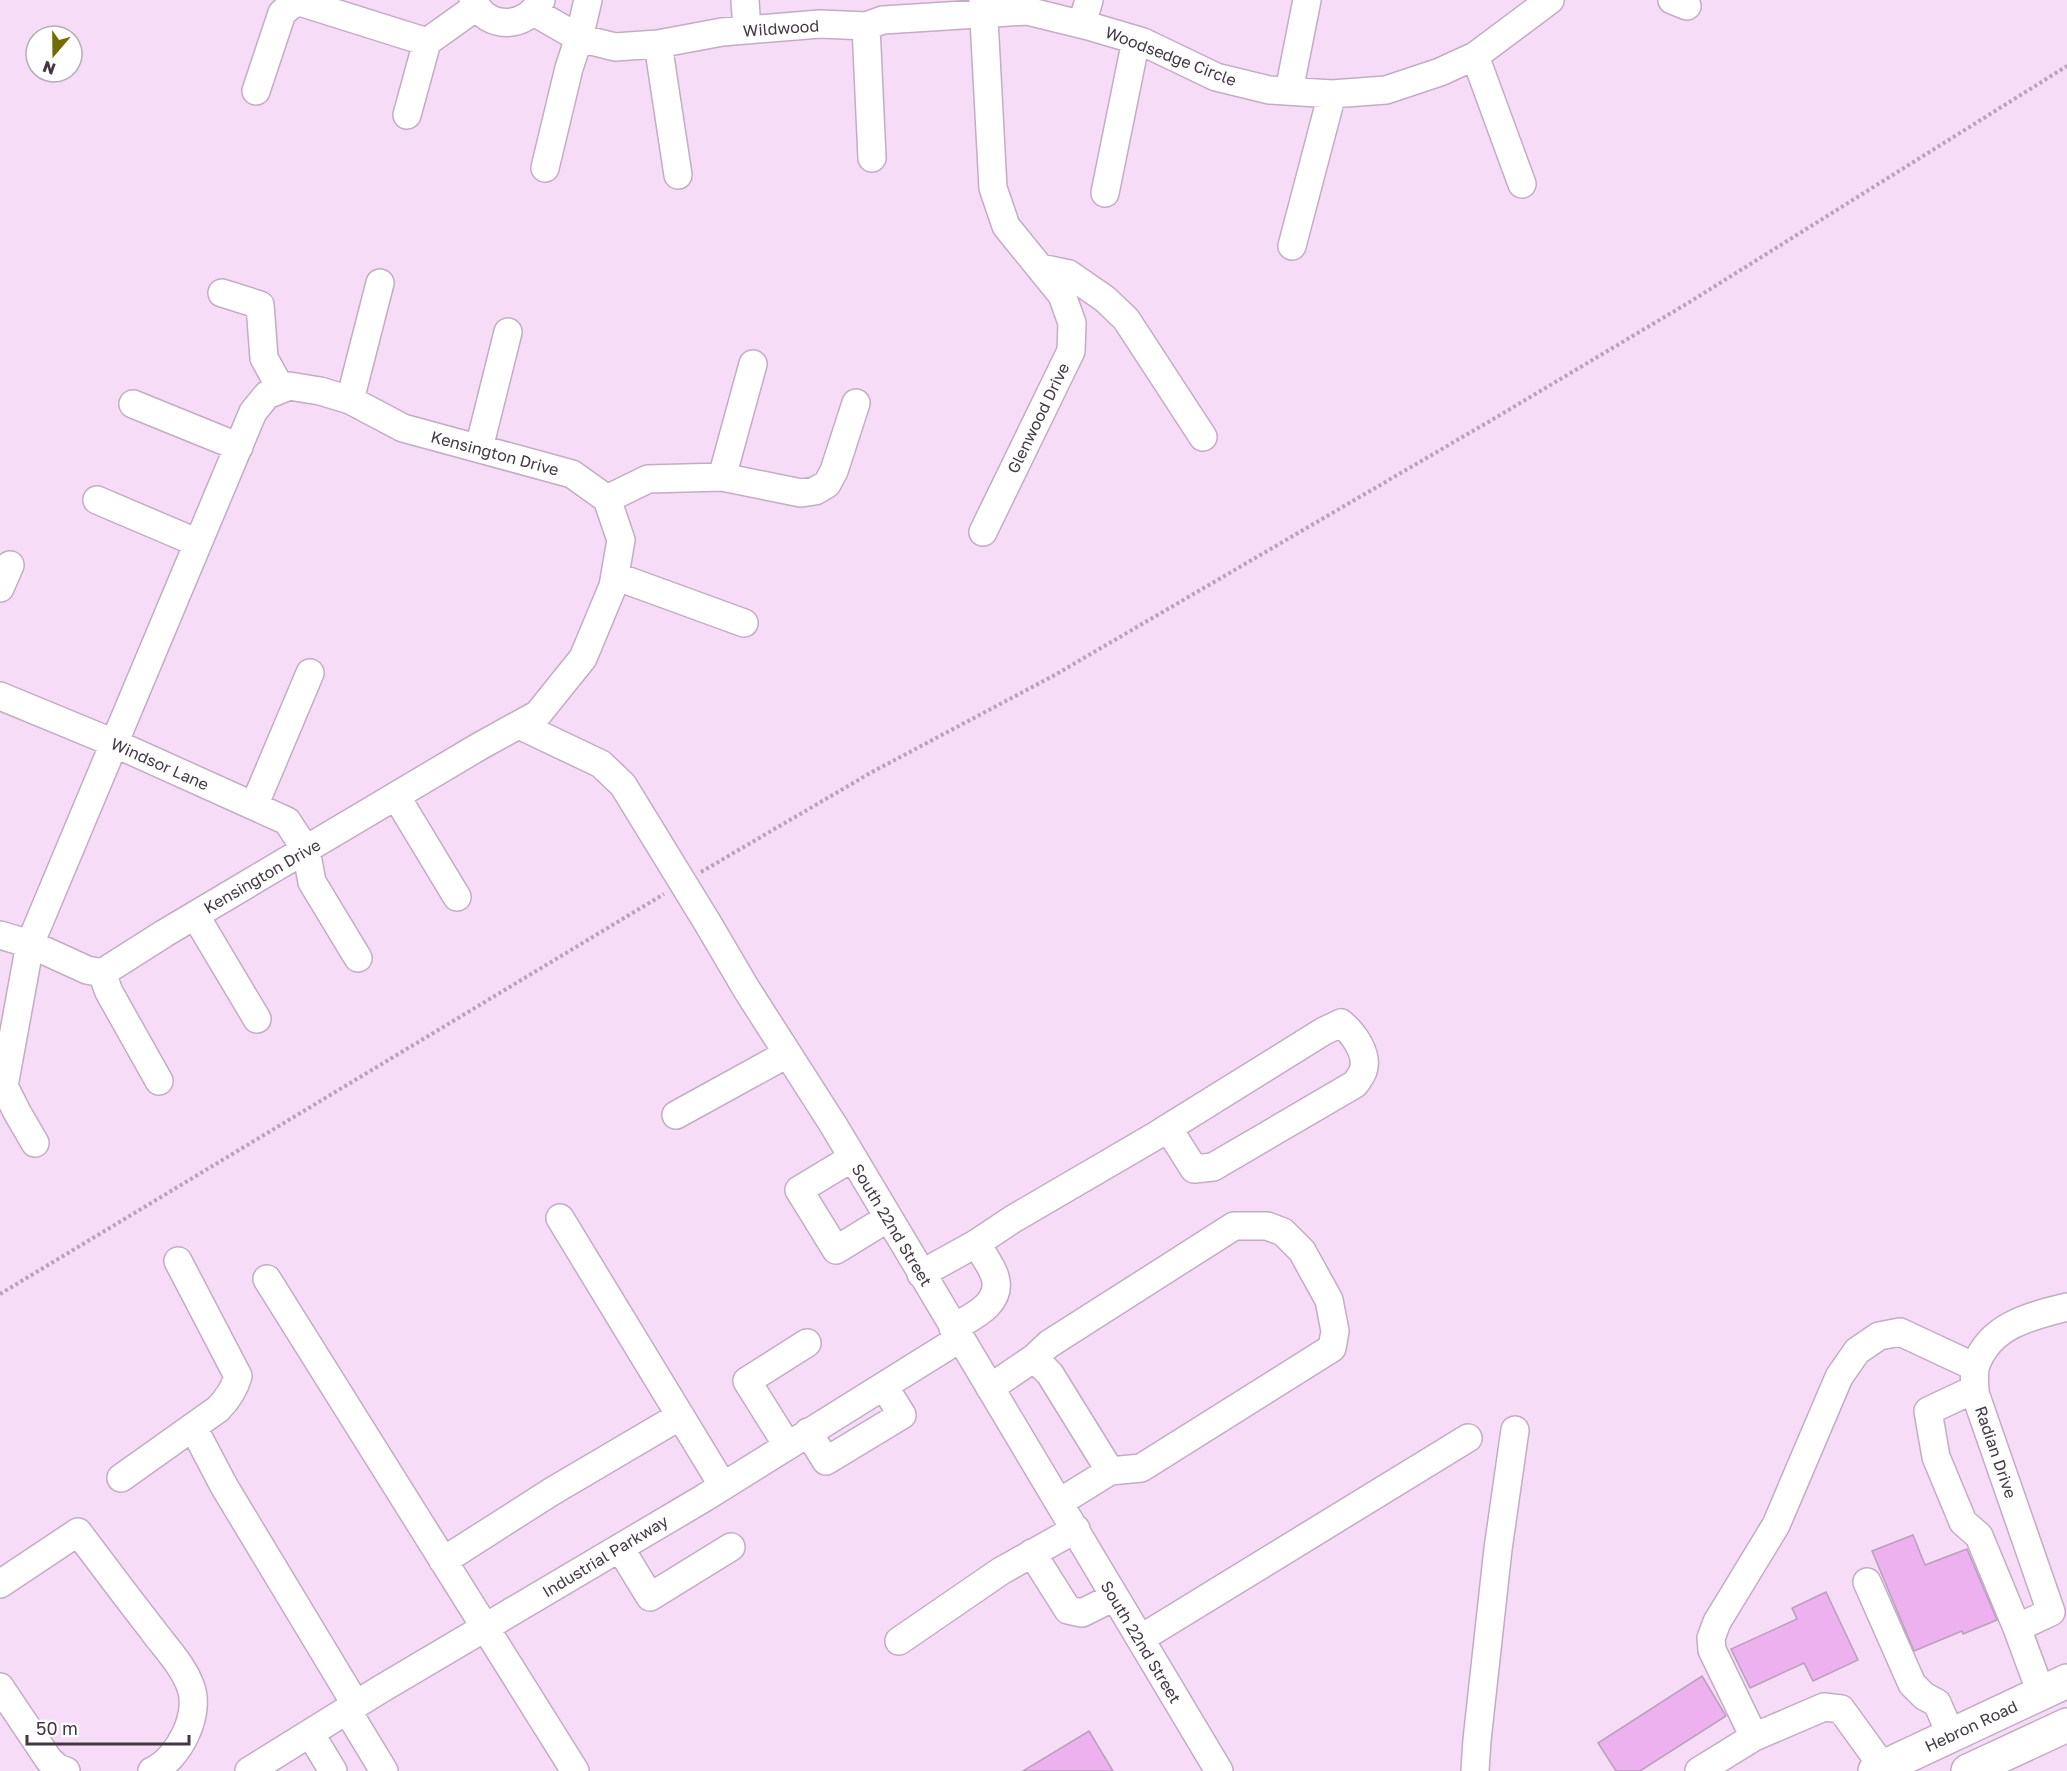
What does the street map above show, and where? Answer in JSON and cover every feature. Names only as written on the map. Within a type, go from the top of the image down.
[{"type":"highway","name":"Hebron Road","points":[[1879,1769],[2054,1687]]},
{"type":"highway","points":[[1968,1771],[2067,1725]]},
{"type":"street","points":[[545,168],[588,0]]},
{"type":"street","points":[[745,0],[747,30]]},
{"type":"street","points":[[1289,91],[1307,0]]},
{"type":"street","name":"Woodsedge Circle","points":[[983,7],[1027,11],[1086,12],[1136,40],[1216,77],[1269,90],[1332,94],[1386,90],[1440,72],[1475,56],[1550,0]]},
{"type":"street","points":[[256,91],[282,13],[294,3],[303,3],[427,42]]},
{"type":"street","points":[[407,115],[427,42],[475,3],[484,15],[493,21],[504,23],[525,19],[537,6]]},
{"type":"street","name":"Wildwood","points":[[537,6],[579,38],[615,47],[658,44],[722,32],[820,24],[876,15],[983,7]]},
{"type":"street","name":"Glenwood Drive","points":[[983,7],[993,188],[1006,226],[1062,295],[1072,323],[1071,351],[983,532]]},
{"type":"street","points":[[872,158],[876,15]]},
{"type":"street","points":[[1105,192],[1136,40]]},
{"type":"street","points":[[658,44],[678,175]]},
{"type":"street","points":[[1475,56],[1522,184]]},
{"type":"street","points":[[1292,246],[1332,94]]},
{"type":"street","points":[[1041,268],[1069,274],[1105,299],[1126,319],[1203,437]]},
{"type":"street","points":[[350,400],[380,283]]},
{"type":"street","points":[[35,1143],[4,1086],[30,944],[238,447],[254,412],[267,395],[281,389],[264,358],[260,305],[222,293]]},
{"type":"street","points":[[478,448],[508,332]]},
{"type":"street","points":[[722,477],[753,364]]},
{"type":"street","name":"Kensington Drive","points":[[102,973],[195,915],[538,714],[583,658],[613,586],[621,540],[607,499],[572,474],[403,428],[350,400],[321,391],[289,386],[281,389]]},
{"type":"street","points":[[607,499],[648,479],[722,477],[801,493],[815,491],[827,484],[834,471],[856,403]]},
{"type":"street","points":[[134,404],[238,447]]},
{"type":"street","points":[[97,500],[198,543]]},
{"type":"street","points":[[615,576],[744,623]]},
{"type":"street","points":[[254,806],[310,673]]},
{"type":"street","name":"Windsor Lane","points":[[0,696],[114,743],[287,821],[306,850]]},
{"type":"street","name":"South 22nd Street","points":[[519,725],[601,764],[623,785],[1060,1502],[1114,1597],[1219,1771]]},
{"type":"street","points":[[396,796],[457,897]]},
{"type":"street","points":[[306,850],[312,882],[358,958]]},
{"type":"street","points":[[195,915],[257,1019]]},
{"type":"street","points":[[0,935],[30,944],[87,970],[102,973],[109,992],[159,1081]]},
{"type":"street","points":[[921,1274],[1168,1128],[1324,1031],[1341,1023],[1350,1030],[1364,1056],[1364,1070],[1355,1084],[1213,1167],[1194,1169],[1168,1128]]},
{"type":"street","points":[[676,1115],[787,1054]]},
{"type":"street","points":[[852,1158],[799,1190],[836,1250],[888,1218]]},
{"type":"street","points":[[560,1218],[723,1486]]},
{"type":"street","points":[[990,1388],[1034,1358],[1048,1344],[1234,1226],[1267,1226],[1283,1232],[1302,1251],[1329,1300],[1335,1331],[1332,1348],[1141,1468],[1110,1471],[1060,1502]]},
{"type":"street","name":"Industrial Parkway","points":[[249,1771],[723,1486],[884,1386],[987,1308],[994,1292],[996,1278],[976,1243]]},
{"type":"street","points":[[121,1478],[218,1409],[229,1398],[238,1376],[178,1261]]},
{"type":"street","points":[[267,1279],[575,1771]]},
{"type":"street","points":[[2054,1687],[2017,1628],[1979,1536],[1963,1522],[1936,1457],[1928,1412],[1975,1378],[1986,1345],[2002,1330],[2028,1316],[2067,1307]]},
{"type":"street","points":[[1754,1737],[1712,1650],[1711,1638],[1717,1622],[1776,1525],[1839,1377],[1857,1351],[1879,1336],[1900,1332],[1975,1378]]},
{"type":"street","points":[[797,1438],[747,1381],[807,1343]]},
{"type":"street","points":[[1034,1358],[1050,1374],[1110,1471]]},
{"type":"street","name":"Radian Drive","points":[[1975,1378],[2051,1612],[2017,1628]]},
{"type":"street","points":[[443,1561],[551,1492],[680,1416]]},
{"type":"street","points":[[193,1427],[224,1486],[352,1707],[384,1771]]},
{"type":"street","points":[[1475,1771],[1497,1561],[1515,1430]]},
{"type":"street","points":[[1140,1639],[1468,1438]]},
{"type":"street","points":[[899,1641],[1001,1570],[1076,1529]]},
{"type":"street","points":[[0,1584],[78,1532],[176,1660],[190,1684],[193,1695],[193,1714],[190,1725],[172,1757],[154,1771]]},
{"type":"street","points":[[620,1548],[651,1597],[731,1547]]},
{"type":"street","points":[[1032,1553],[1068,1610],[1082,1613],[1114,1597]]},
{"type":"street","points":[[1867,1582],[1912,1684],[1924,1696],[1937,1704],[1951,1735]]},
{"type":"street","points":[[0,1687],[49,1760],[58,1768],[66,1771]]},
{"type":"street","points":[[1699,1771],[1754,1737],[1824,1707],[1841,1709],[1879,1769]]},
{"type":"street","points":[[310,1733],[333,1771]]},
{"type":"path","points":[[0,1294],[682,883],[872,772],[1053,676],[1496,418],[1688,303],[2067,66]]},
{"type":"building","points":[[1913,1535],[1925,1565],[1967,1549],[1997,1620],[1963,1634],[1962,1631],[1914,1651],[1872,1551]]},
{"type":"building","points":[[1826,1592],[1858,1660],[1813,1681],[1804,1663],[1750,1688],[1731,1649],[1797,1619],[1792,1608]]},
{"type":"building","points":[[1702,1676],[1726,1716],[1640,1771],[1616,1771],[1598,1743]]},
{"type":"building","points":[[1089,1731],[1113,1771],[1023,1771]]}]
